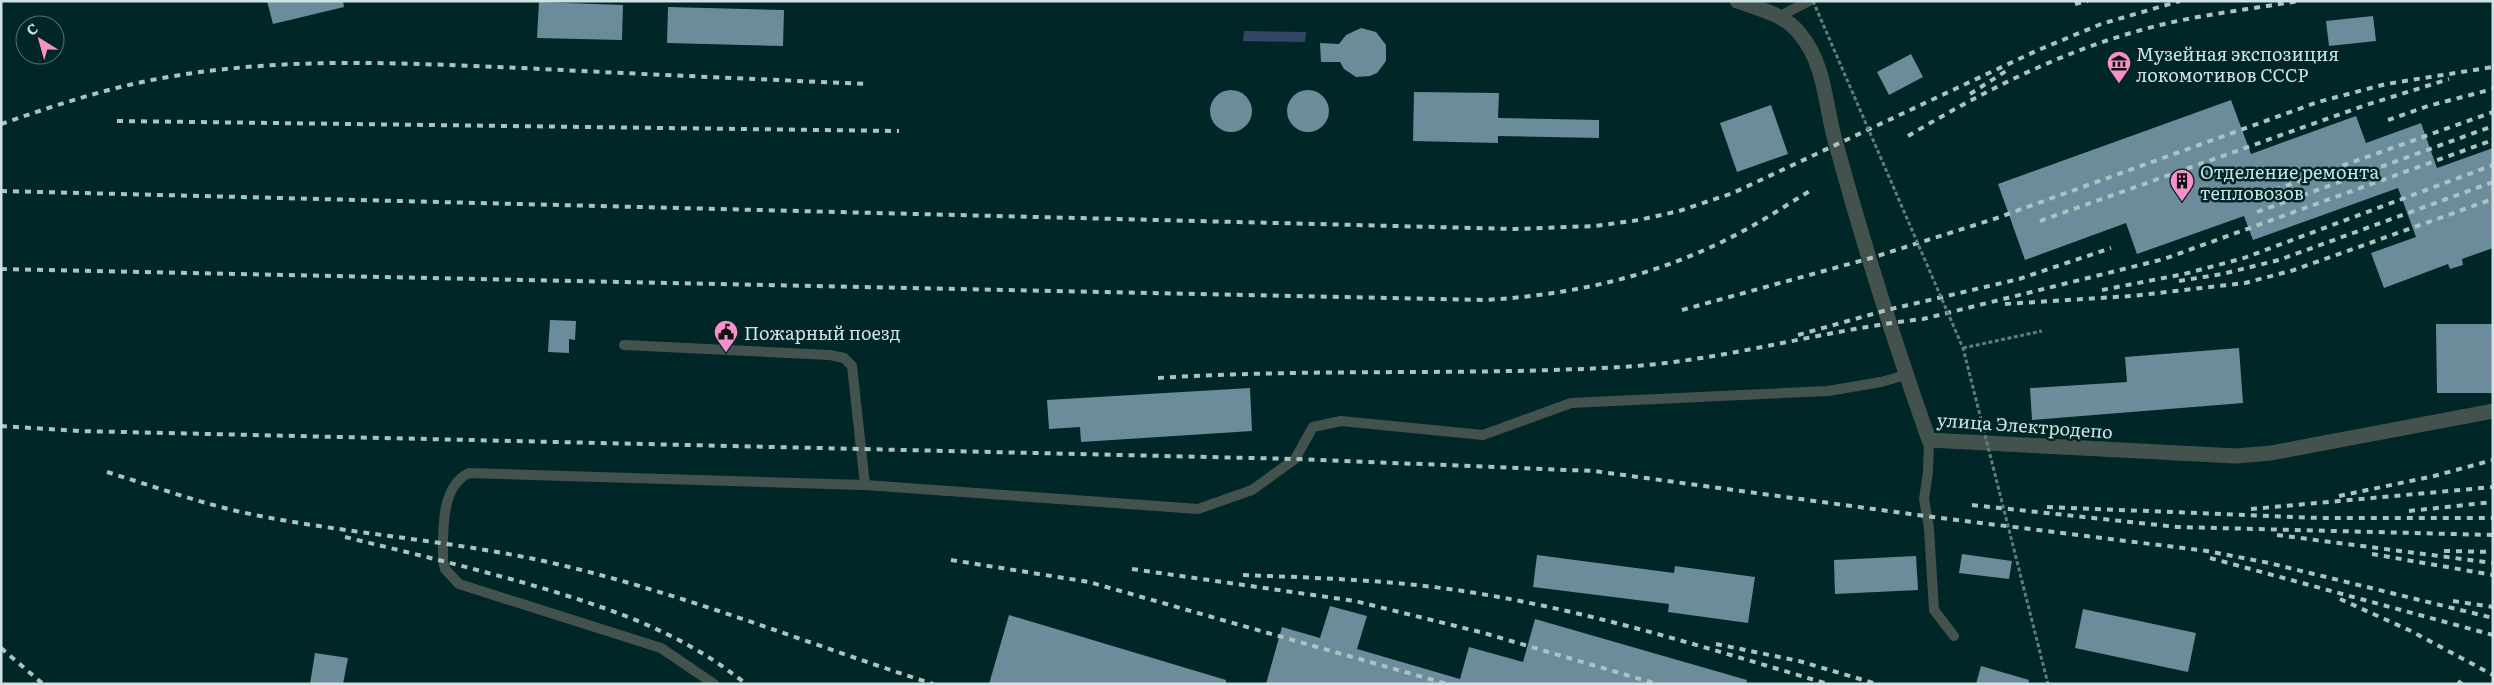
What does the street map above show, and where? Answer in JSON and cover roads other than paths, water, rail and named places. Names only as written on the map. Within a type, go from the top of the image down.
[{"type":"street","name":"улица Электродепо","points":[[1737,1],[1780,16],[1800,33],[1809,46],[1823,81],[1836,144],[1906,375],[1929,440],[2236,456],[2271,453],[2493,411]]},
{"type":"lane","points":[[1780,16],[1809,1]]},
{"type":"lane","points":[[624,345],[830,355],[844,358],[852,366],[865,485]]},
{"type":"lane","points":[[714,684],[661,648],[459,584],[445,569],[443,561],[446,510],[452,488],[469,473],[865,485],[1198,509],[1252,490],[1295,459],[1313,427],[1341,421],[1483,435],[1571,403],[1828,390],[1881,382],[1906,375]]},
{"type":"lane","points":[[1929,440],[1928,472],[1924,499],[1929,528],[1934,610],[1954,636]]},
{"type":"water","points":[[1244,31],[1306,32],[1305,42],[1243,41]]},
{"type":"railway","points":[[2075,4],[2088,1]]},
{"type":"railway","points":[[1,191],[1515,229],[1595,226],[1639,220],[1679,211],[1733,193],[2036,51],[2101,24],[2180,1]]},
{"type":"railway","points":[[1908,136],[1999,86],[2093,45],[2126,34],[2177,21],[2298,1]]},
{"type":"railway","points":[[1,124],[59,104],[137,83],[203,72],[294,64],[431,64],[869,84]]},
{"type":"railway","points":[[1682,310],[1871,258],[1994,219],[2318,102],[2386,84],[2493,67]]},
{"type":"railway","points":[[1970,94],[2006,71]]},
{"type":"railway","points":[[2040,221],[2363,106],[2449,79]]},
{"type":"railway","points":[[2388,120],[2428,106],[2493,89]]},
{"type":"railway","points":[[2252,198],[2493,112]]},
{"type":"railway","points":[[117,121],[899,131]]},
{"type":"railway","points":[[2257,212],[2493,126]]},
{"type":"railway","points":[[1158,378],[1274,373],[1506,371],[1622,367],[1698,359],[1848,330],[1923,319],[2164,259],[2493,140]]},
{"type":"railway","points":[[2102,290],[2184,274],[2244,258],[2493,165]]},
{"type":"railway","points":[[2179,281],[2222,274],[2279,260],[2493,182]]},
{"type":"railway","points":[[1,269],[1484,300],[1554,293],[1588,287],[1656,269],[1689,257],[1721,242],[1759,222],[1810,191]]},
{"type":"railway","points":[[2005,304],[2132,296],[2245,283],[2294,270],[2493,199]]},
{"type":"railway","points":[[1798,335],[1887,310],[2019,279],[2111,248]]},
{"type":"railway","points":[[1,426],[79,431],[1295,459],[1594,471],[1925,516],[2207,551],[2269,563],[2493,618]]},
{"type":"railway","points":[[2339,496],[2434,476],[2493,460]]},
{"type":"railway","points":[[107,472],[199,501],[255,515],[485,550],[561,565],[608,577],[701,605],[933,684]]},
{"type":"railway","points":[[2251,509],[2493,487]]},
{"type":"railway","points":[[2409,511],[2493,502]]},
{"type":"railway","points":[[1972,505],[2177,527],[2493,535]]},
{"type":"railway","points":[[2047,507],[2320,518],[2493,518]]},
{"type":"railway","points":[[2277,535],[2493,563]]},
{"type":"railway","points":[[345,537],[518,581],[624,615],[699,651],[723,666],[746,684]]},
{"type":"railway","points":[[2444,551],[2493,552]]},
{"type":"railway","points":[[2372,554],[2493,575]]},
{"type":"railway","points":[[2210,558],[2493,635]]},
{"type":"railway","points":[[951,560],[1089,582],[1447,684]]},
{"type":"railway","points":[[1132,569],[1355,601],[1484,633],[1657,684]]},
{"type":"railway","points":[[1243,575],[1357,580],[1413,585],[1515,600],[1560,609],[1650,632],[1828,684]]},
{"type":"railway","points":[[2340,599],[2411,631],[2493,675]]},
{"type":"railway","points":[[2453,601],[2493,607]]},
{"type":"railway","points":[[1716,644],[1799,661],[1877,684]]},
{"type":"railway","points":[[1,648],[43,684]]},
{"type":"railway","points":[[2458,681],[2462,684]]},
{"type":"place","name":"Музейная экспозиция локомотивов СССР","points":[[2119,84]]},
{"type":"place","name":"Отделение ремонта тепловозов","points":[[2182,202]]},
{"type":"place","name":"Пожарный поезд","points":[[726,353]]}]
